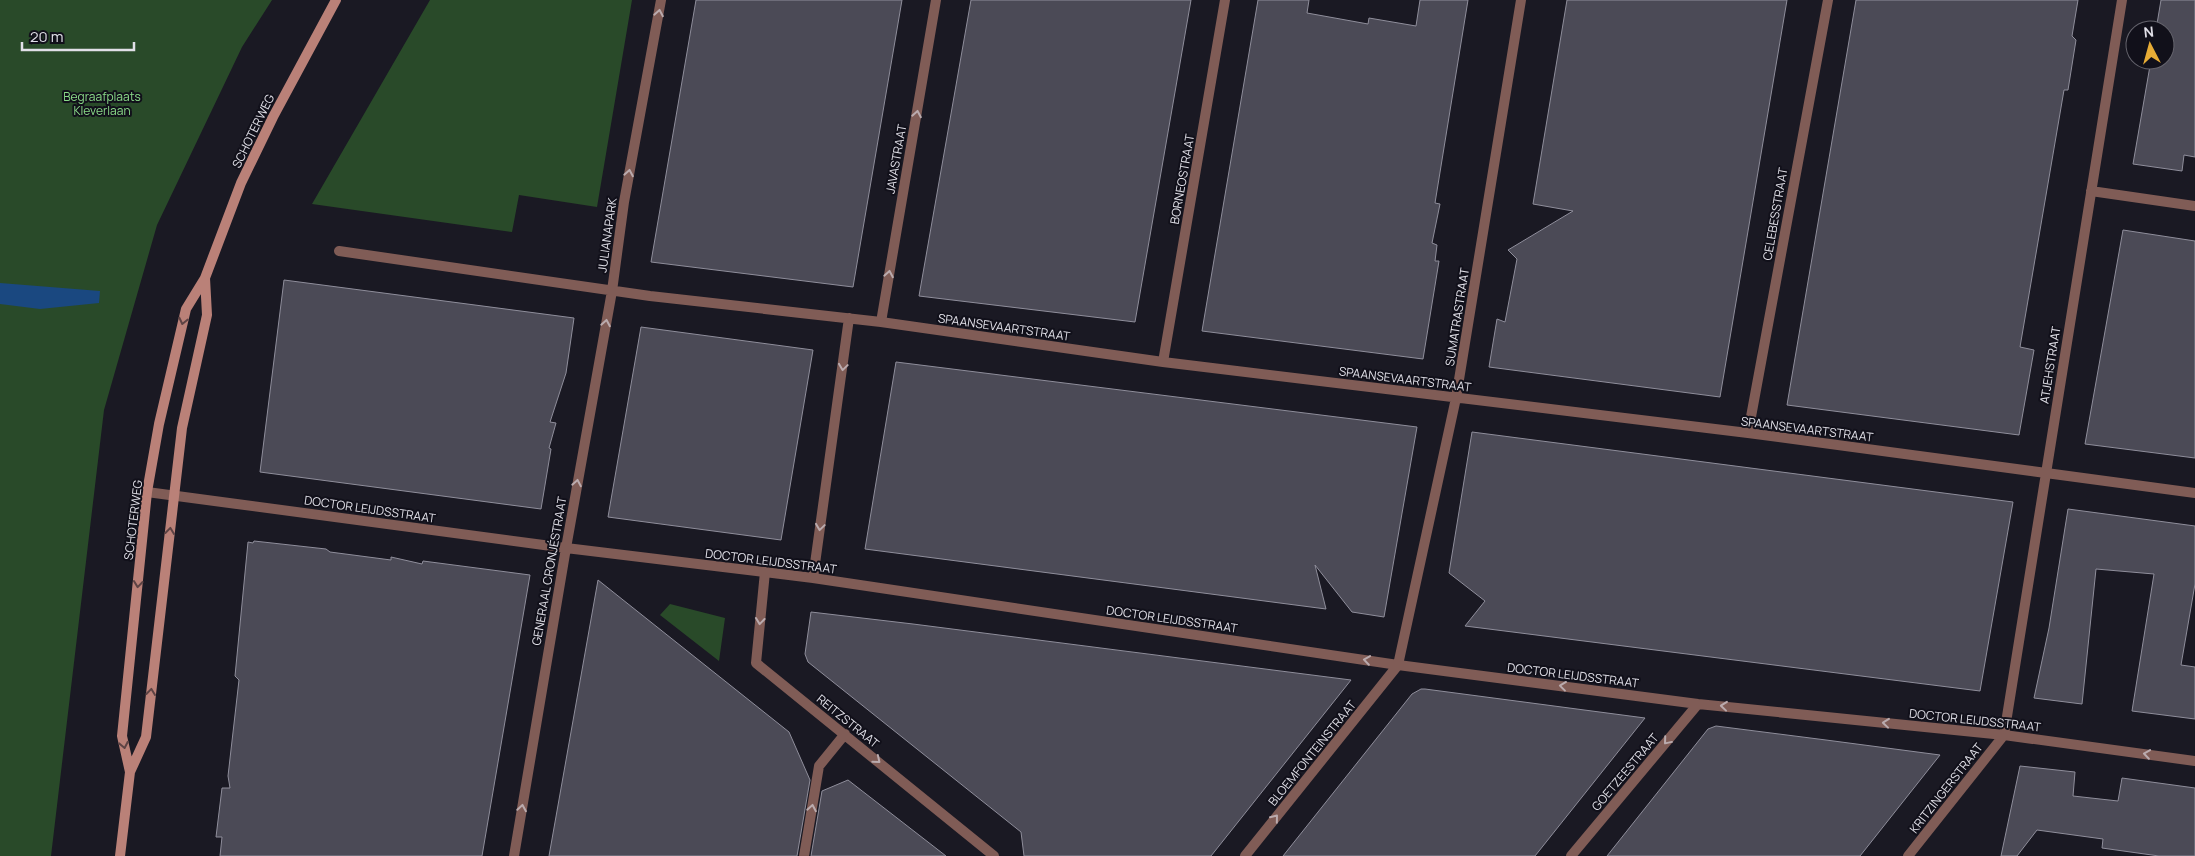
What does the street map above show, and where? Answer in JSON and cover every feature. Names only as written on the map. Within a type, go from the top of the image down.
[{"type":"main road","name":"SCHOTERWEG","points":[[130,772],[122,736],[147,492],[159,424],[186,309],[206,278],[241,183],[273,117],[336,0]]},
{"type":"main road","name":"SCHOTERWEG","points":[[120,856],[130,772],[146,738],[182,428],[207,315],[206,278]]},
{"type":"street","name":"JULIANAPARK","points":[[339,251],[612,291],[624,202],[661,0]]},
{"type":"street","name":"JAVASTRAAT","points":[[881,322],[936,0]]},
{"type":"street","name":"BORNEOSTRAAT","points":[[1163,362],[1225,0]]},
{"type":"street","name":"SUMATRASTRAAT","points":[[1398,665],[1456,398],[1521,0]]},
{"type":"street","name":"CELEBESSTRAAT","points":[[1748,433],[1828,0]]},
{"type":"street","name":"ATJEHSTRAAT","points":[[2004,735],[2122,0]]},
{"type":"street","points":[[2091,191],[2195,206]]},
{"type":"street","name":"SPAANSEVAARTSTRAAT","points":[[612,291],[881,322],[1163,362],[1748,433],[2195,493]]},
{"type":"street","name":"GENERAAL CRONJÉSTRAAT","points":[[514,856],[612,291]]},
{"type":"street","points":[[813,578],[849,318]]},
{"type":"street","name":"DOCTOR LEIJDSSTRAAT","points":[[147,492],[566,548],[813,578],[1398,665],[1698,704],[2004,735],[2195,761]]},
{"type":"street","name":"REITZSTRAAT","points":[[765,572],[756,663],[994,856]]},
{"type":"street","name":"BLOEMFONTEINSTRAAT","points":[[1245,856],[1398,665]]},
{"type":"street","name":"GOETZEESTRAAT","points":[[1571,856],[1698,704]]},
{"type":"street","points":[[804,856],[819,766],[845,734]]},
{"type":"street","name":"KRITZINGERSTRAAT","points":[[1908,856],[2004,735]]},
{"type":"green space","name":"Begraafplaats Kleverlaan","points":[[0,0],[272,0],[242,47],[157,225],[104,410],[51,856],[0,856]]},
{"type":"green space","points":[[430,0],[632,0],[597,207],[519,195],[512,232],[312,204]]},
{"type":"green space","points":[[670,604],[725,618],[719,661],[660,615]]},
{"type":"water","points":[[0,283],[100,291],[99,303],[40,309],[0,304]]},
{"type":"building","points":[[696,0],[902,0],[853,287],[651,262]]},
{"type":"building","points":[[971,0],[1191,0],[1135,322],[919,296]]},
{"type":"building","points":[[1258,0],[1309,0],[1307,13],[1368,24],[1369,18],[1416,26],[1420,0],[1468,0],[1435,203],[1440,204],[1432,243],[1437,245],[1435,261],[1439,261],[1423,359],[1202,331]]},
{"type":"building","points":[[1567,0],[1787,0],[1720,397],[1489,367],[1497,319],[1505,322],[1517,259],[1508,250],[1573,211],[1533,204]]},
{"type":"building","points":[[1856,0],[2078,0],[2072,36],[2076,40],[2068,90],[2064,90],[2020,347],[2034,350],[2019,435],[1787,405]]},
{"type":"building","points":[[2161,0],[2195,0],[2195,157],[2184,155],[2182,171],[2133,164],[2149,70],[2175,70],[2175,20],[2158,20]]},
{"type":"building","points":[[2123,230],[2195,241],[2195,458],[2085,444]]},
{"type":"building","points":[[284,280],[574,318],[566,373],[550,422],[556,423],[549,448],[551,449],[541,509],[260,472]]},
{"type":"building","points":[[641,327],[813,350],[781,540],[608,517]]},
{"type":"building","points":[[896,362],[1417,427],[1384,617],[1352,612],[1315,565],[1326,609],[865,549]]},
{"type":"building","points":[[1472,432],[2013,502],[1980,691],[1465,626],[1485,601],[1449,573]]},
{"type":"building","points":[[2068,509],[2195,526],[2195,584],[2181,665],[2195,667],[2195,719],[2132,711],[2154,574],[2096,569],[2082,704],[2034,698],[2049,628]]},
{"type":"building","points":[[254,541],[326,549],[330,552],[391,560],[391,557],[422,564],[423,561],[530,575],[482,856],[220,856],[222,837],[216,837],[222,788],[230,788],[228,776],[239,680],[235,676],[248,542],[253,543]]},
{"type":"building","points":[[598,580],[789,732],[810,780],[797,856],[549,856]]},
{"type":"building","points":[[811,612],[1351,680],[1211,856],[1024,856],[1021,832],[808,662],[805,654]]},
{"type":"building","points":[[1421,689],[1645,718],[1535,856],[1283,856],[1412,694]]},
{"type":"building","points":[[1716,726],[1940,755],[1860,856],[1607,856],[1708,729]]},
{"type":"building","points":[[2020,766],[2075,772],[2073,796],[2118,801],[2122,778],[2195,788],[2195,856],[2159,856],[2102,848],[2103,839],[2037,830],[2017,856],[2001,856]]},
{"type":"building","points":[[848,780],[946,856],[811,856],[822,791]]}]
